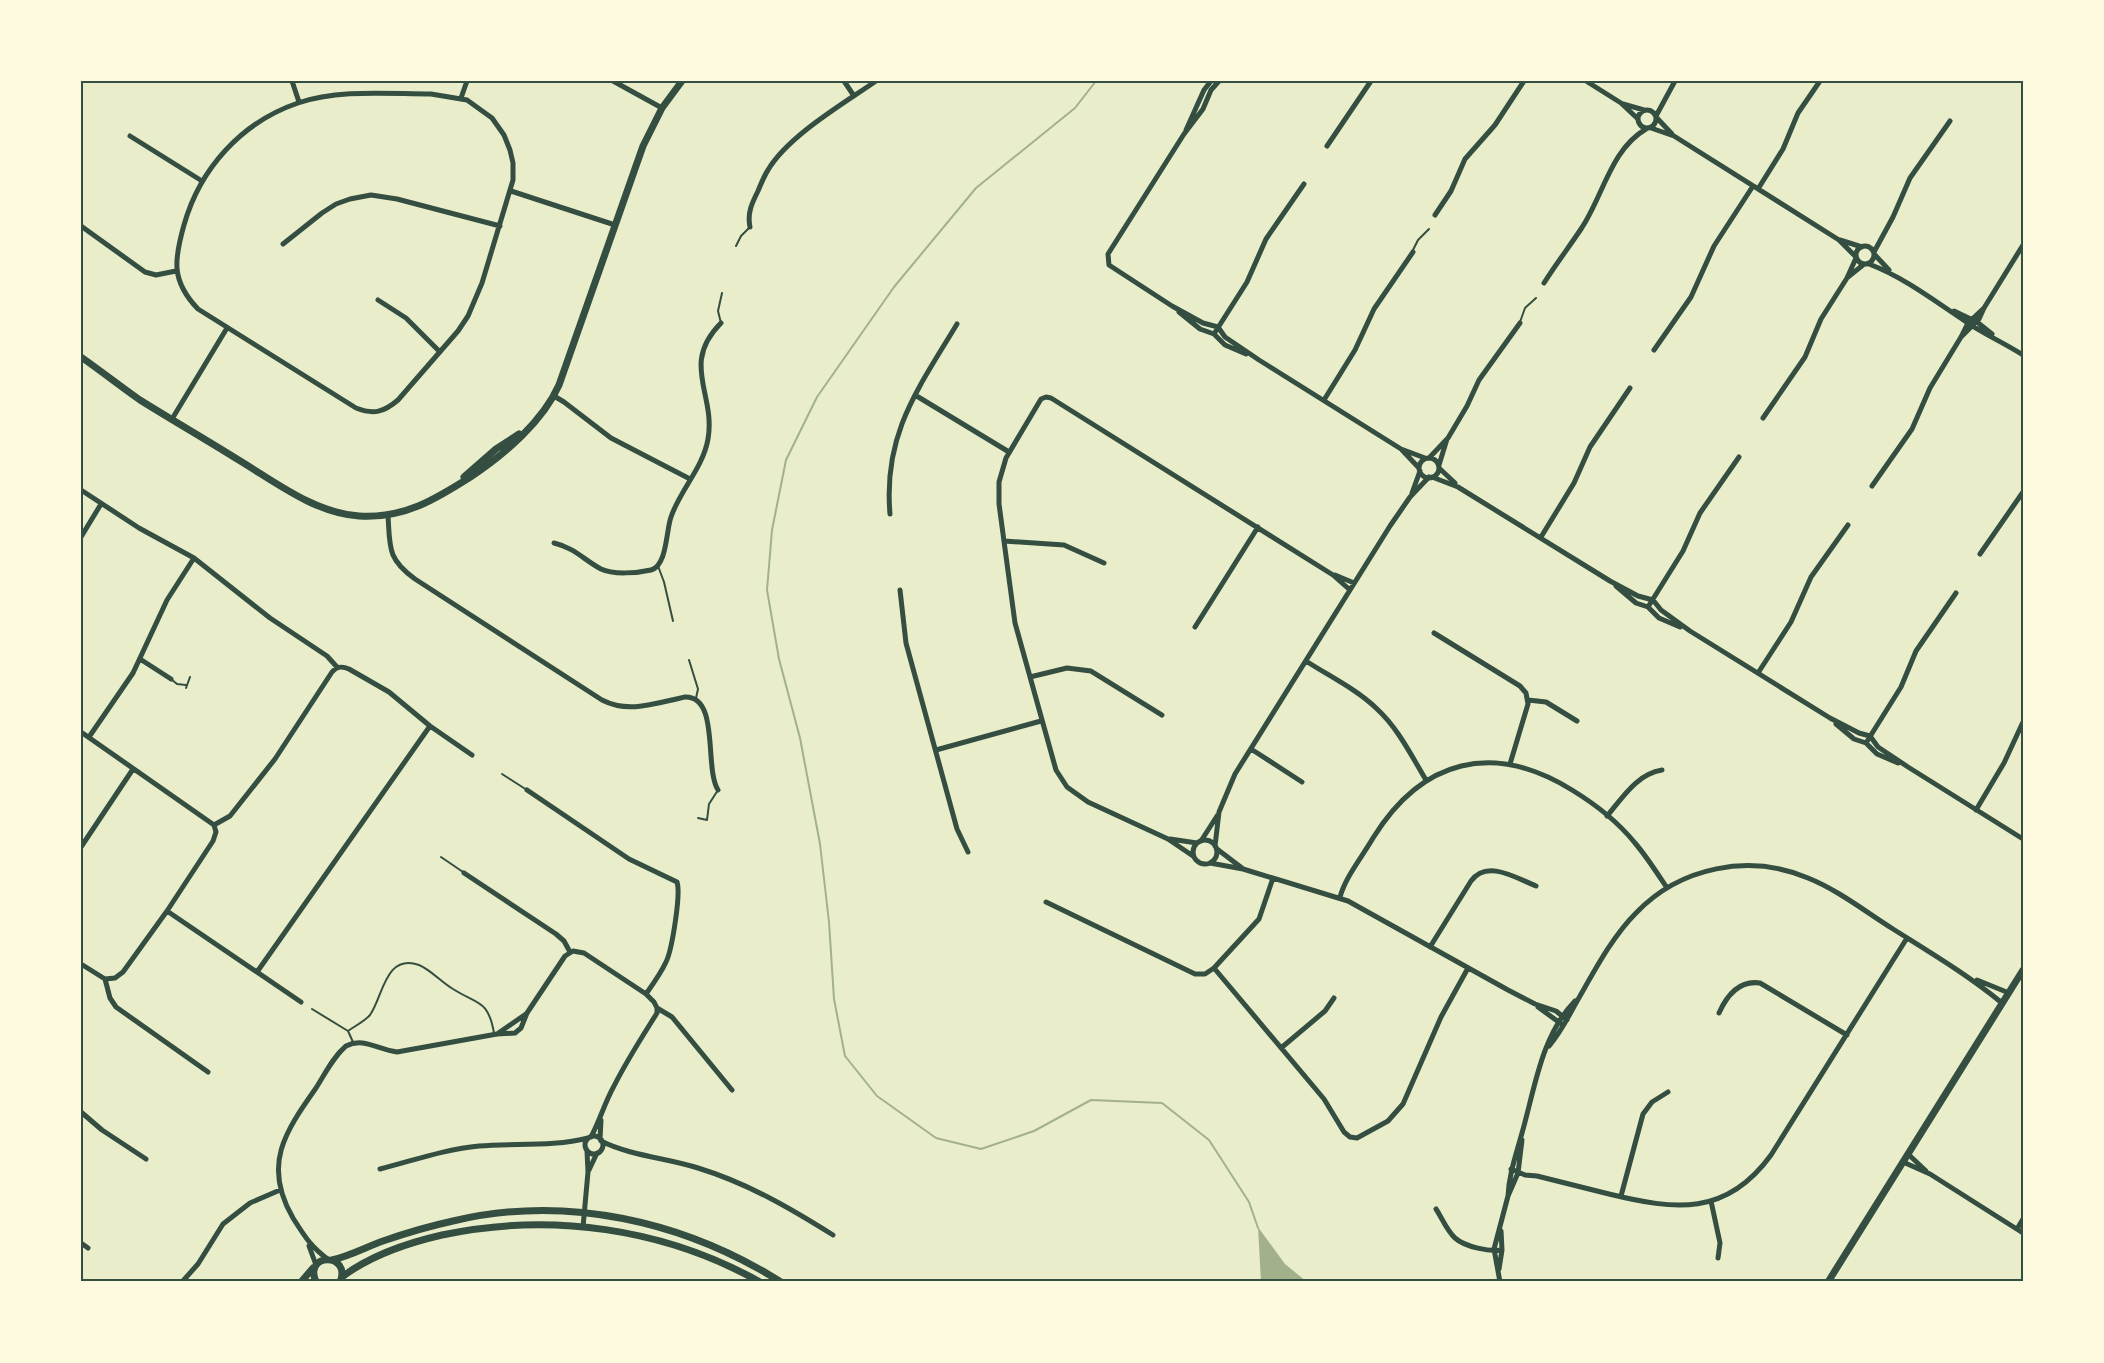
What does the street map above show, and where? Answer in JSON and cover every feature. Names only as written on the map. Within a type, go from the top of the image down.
[{"type":"street","points":[[292,81],[299,102]]},
{"type":"street","points":[[461,98],[467,81]]},
{"type":"street","points":[[613,81],[662,108]]},
{"type":"street","points":[[81,357],[132,394],[309,502],[331,511],[350,515],[388,515],[420,507],[451,490],[495,460],[543,413],[554,396],[643,146],[662,108],[682,81]]},
{"type":"street","points":[[844,81],[854,96]]},
{"type":"street","points":[[750,226],[751,205],[773,163],[799,136],[876,81]]},
{"type":"street","points":[[1184,134],[1204,90],[1211,81]]},
{"type":"street","points":[[1218,81],[1209,93],[1203,109],[1184,134],[1108,254],[1108,262],[1113,269],[1172,306],[1203,323],[1218,327],[1225,337],[1258,360],[1401,449],[1434,459],[1458,486]]},
{"type":"street","points":[[1327,146],[1371,81]]},
{"type":"street","points":[[1435,215],[1451,191],[1465,159],[1495,125],[1524,81]]},
{"type":"street","points":[[1586,81],[1621,103],[1641,126],[1674,136]]},
{"type":"street","points":[[1630,142],[1656,122],[1665,97],[1675,81]]},
{"type":"street","points":[[1654,350],[1691,297],[1714,246],[1783,149],[1798,113],[1820,81]]},
{"type":"street","points":[[431,94],[461,98],[485,111],[504,135],[513,163],[511,191],[468,316],[398,400],[384,410],[371,413],[356,408],[227,328],[198,309],[189,300],[176,272],[176,256],[180,237],[202,181],[236,139],[275,113],[299,102],[355,95],[431,94]]},
{"type":"street","points":[[1544,283],[1581,230],[1599,192],[1630,142],[1640,113],[1655,107],[1665,97]]},
{"type":"street","points":[[1621,103],[1653,112],[1674,136],[1839,240],[1858,262],[1890,271]]},
{"type":"street","points":[[1847,278],[1873,261],[1882,235],[1893,217],[1910,178],[1950,121]]},
{"type":"street","points":[[130,136],[202,181]]},
{"type":"street","points":[[1214,334],[1247,282],[1266,239],[1304,184]]},
{"type":"street","points":[[511,191],[615,225]]},
{"type":"street","points":[[284,244],[336,204],[371,195],[500,226]]},
{"type":"street","points":[[81,226],[145,272],[156,274],[176,272]]},
{"type":"street","points":[[1763,418],[1800,366],[1821,319],[1847,278],[1858,249],[1882,235]]},
{"type":"street","points":[[1839,240],[1870,248],[1890,271],[2023,355]]},
{"type":"street","points":[[1872,486],[1912,429],[1930,388],[1961,337],[1984,308],[2023,245]]},
{"type":"street","points":[[1324,400],[1355,350],[1374,309],[1413,252]]},
{"type":"street","points":[[378,300],[406,318],[440,352]]},
{"type":"street","points":[[1172,306],[1200,329],[1214,334],[1225,345],[1258,360]]},
{"type":"street","points":[[554,543],[575,550],[608,571],[647,570],[658,566],[662,561],[672,514],[701,460],[709,433],[708,412],[701,376],[702,353],[709,337],[721,323]]},
{"type":"street","points":[[1210,863],[1215,859],[1220,812],[1231,781],[1354,583],[1410,498],[1437,473],[1448,438],[1479,380],[1520,323]]},
{"type":"street","points":[[890,514],[888,484],[899,428],[915,395],[957,324]]},
{"type":"street","points":[[172,419],[227,328]]},
{"type":"street","points":[[1541,537],[1575,483],[1590,447],[1630,388]]},
{"type":"street","points":[[915,395],[1009,452]]},
{"type":"street","points":[[554,396],[610,438],[690,479]]},
{"type":"street","points":[[1350,590],[1333,575],[1051,398],[1046,397],[1039,402],[1003,464],[999,482],[999,504],[1015,623],[1056,770],[1067,787],[1088,802],[1168,839],[1193,856],[1200,864],[1210,863],[1243,869],[1340,897],[1364,908],[1563,1021]]},
{"type":"street","points":[[1410,498],[1421,462],[1448,438]]},
{"type":"street","points":[[1401,449],[1423,476],[1458,486],[1610,581],[1638,596],[1653,600],[1661,610],[1690,631],[1830,718],[1870,736],[1878,747],[2023,839]]},
{"type":"street","points":[[1648,607],[1683,551],[1700,513],[1739,457]]},
{"type":"street","points":[[81,490],[139,528],[194,558],[270,618],[327,656],[338,668]]},
{"type":"street","points":[[1980,554],[2023,492]]},
{"type":"street","points":[[81,537],[101,504]]},
{"type":"street","points":[[388,515],[390,546],[398,566],[602,700],[623,708],[685,697],[700,701],[704,707],[710,734],[713,779],[718,790]]},
{"type":"street","points":[[1758,673],[1791,622],[1811,577],[1848,525]]},
{"type":"street","points":[[1195,627],[1258,527]]},
{"type":"street","points":[[1004,541],[1064,545],[1104,563]]},
{"type":"street","points":[[89,737],[140,659],[167,600],[194,558]]},
{"type":"street","points":[[1333,575],[1354,583]]},
{"type":"street","points":[[1610,581],[1636,603],[1648,607],[1659,618],[1690,631]]},
{"type":"street","points":[[900,590],[906,643],[957,829],[968,852]]},
{"type":"street","points":[[1866,743],[1901,687],[1916,651],[1956,593]]},
{"type":"street","points":[[1434,633],[1520,686],[1526,693],[1528,700],[1509,764]]},
{"type":"street","points":[[140,659],[171,679]]},
{"type":"street","points":[[1306,661],[1377,708],[1393,726],[1426,780]]},
{"type":"street","points":[[214,825],[227,819],[235,810],[275,759],[332,672],[338,668],[349,669],[381,687],[430,726],[472,755]]},
{"type":"street","points":[[1030,677],[1067,668],[1091,671],[1162,715]]},
{"type":"street","points":[[1528,700],[1546,702],[1576,721]]},
{"type":"street","points":[[1830,718],[1848,735],[1866,743],[1877,754],[1908,767]]},
{"type":"street","points":[[936,750],[1041,721]]},
{"type":"street","points":[[1976,810],[2012,749],[2023,722]]},
{"type":"street","points":[[257,972],[430,726]]},
{"type":"street","points":[[81,732],[214,825],[216,832],[213,841],[123,972],[115,978],[105,979],[81,964]]},
{"type":"street","points":[[1251,749],[1302,782]]},
{"type":"street","points":[[1340,897],[1346,883],[1386,818],[1407,795],[1426,780],[1452,769],[1470,765],[1509,764],[1528,768],[1585,798],[1635,843],[1667,888]]},
{"type":"street","points":[[81,847],[133,769]]},
{"type":"street","points":[[1607,816],[1639,779],[1651,772],[1662,770]]},
{"type":"street","points":[[527,790],[629,859],[677,882],[678,900],[669,956],[646,994]]},
{"type":"street","points":[[1193,856],[1193,849],[1220,812]]},
{"type":"street","points":[[1168,839],[1211,842],[1243,869]]},
{"type":"street","points":[[1500,1282],[1495,1250],[1508,1196],[1511,1169],[1536,1077],[1549,1046],[1629,921],[1643,906],[1667,888],[1688,877],[1718,868],[1749,866],[1781,869],[1820,884],[1970,976],[2008,993]]},
{"type":"street","points":[[1430,947],[1471,881],[1478,874],[1487,870],[1496,871],[1536,886]]},
{"type":"street","points":[[464,873],[556,934],[564,941],[570,952]]},
{"type":"street","points":[[1046,902],[1195,974],[1205,975],[1259,919],[1274,878]]},
{"type":"street","points":[[167,910],[301,1002]]},
{"type":"street","points":[[1511,1169],[1665,1205],[1688,1205],[1711,1201],[1737,1188],[1764,1165],[1907,938]]},
{"type":"street","points":[[315,1282],[313,1275],[316,1266],[309,1244],[280,1190],[278,1160],[287,1130],[339,1053],[353,1043],[364,1042],[398,1052],[496,1034],[510,1035],[518,1031],[563,958],[570,952],[584,953],[646,994],[657,1008],[657,1013],[635,1046],[612,1088],[601,1119],[585,1143],[588,1172],[583,1227]]},
{"type":"street","points":[[1214,968],[1329,1106],[1344,1132],[1353,1137],[1363,1136],[1388,1121],[1403,1104],[1441,1017],[1468,968]]},
{"type":"street","points":[[1828,1282],[2023,970]]},
{"type":"street","points":[[1970,976],[2002,1003]]},
{"type":"street","points":[[105,979],[110,998],[116,1007],[208,1072]]},
{"type":"street","points":[[1719,1013],[1727,998],[1740,985],[1760,982],[1847,1035]]},
{"type":"street","points":[[1281,1048],[1325,1011],[1334,998]]},
{"type":"street","points":[[657,1008],[672,1017],[732,1090]]},
{"type":"street","points":[[496,1034],[527,1013]]},
{"type":"street","points":[[1621,1196],[1643,1114],[1652,1102],[1668,1092]]},
{"type":"street","points":[[81,1112],[102,1130],[146,1159]]},
{"type":"street","points":[[588,1172],[603,1146],[601,1119]]},
{"type":"street","points":[[1508,1196],[1518,1171],[1522,1135]]},
{"type":"street","points":[[380,1169],[476,1146],[568,1143],[596,1137],[618,1148],[679,1162],[735,1182],[791,1208],[833,1235]]},
{"type":"street","points":[[568,1143],[591,1154],[618,1148]]},
{"type":"street","points":[[1908,1154],[1930,1174]]},
{"type":"street","points":[[1903,1162],[1930,1174],[2023,1233]]},
{"type":"street","points":[[182,1282],[198,1264],[223,1224],[250,1203],[280,1190]]},
{"type":"street","points":[[1711,1201],[1720,1243],[1718,1258]]},
{"type":"street","points":[[1436,1209],[1456,1239],[1477,1247],[1502,1250]]},
{"type":"street","points":[[301,1282],[322,1261],[353,1254],[381,1241],[456,1220],[521,1212],[584,1213],[633,1220],[691,1237],[742,1260],[781,1282]]},
{"type":"street","points":[[2017,1229],[2023,1219]]},
{"type":"street","points":[[341,1280],[359,1265],[391,1250],[424,1239],[497,1226],[521,1225],[583,1227],[632,1234],[679,1246],[721,1262],[759,1282]]},
{"type":"street","points":[[1498,1271],[1502,1250],[1501,1229]]},
{"type":"street","points":[[81,1244],[88,1248]]},
{"type":"street","points":[[309,1244],[339,1265],[341,1280]]},
{"type":"lane","points":[[736,246],[743,232],[750,226]]},
{"type":"lane","points":[[1413,252],[1418,240],[1429,229]]},
{"type":"lane","points":[[721,323],[718,311],[722,293]]},
{"type":"lane","points":[[1520,323],[1525,308],[1536,298]]},
{"type":"lane","points":[[658,566],[673,621]]},
{"type":"lane","points":[[689,660],[698,689],[695,698]]},
{"type":"lane","points":[[171,679],[177,684],[186,686],[190,677]]},
{"type":"lane","points":[[502,774],[527,790]]},
{"type":"lane","points":[[698,818],[707,820],[710,804],[718,790]]},
{"type":"lane","points":[[441,857],[464,873]]},
{"type":"lane","points":[[348,1032],[370,1014],[392,969],[412,963],[426,969],[454,990],[486,1008],[496,1034]]},
{"type":"lane","points":[[312,1009],[348,1032],[353,1043]]},
{"type":"shaded area","points":[[1258,1227],[1285,1264],[1307,1282],[1261,1282]]},
{"type":"waterway","points":[[1096,81],[1075,108],[976,188],[894,287],[817,397],[786,460],[772,530],[767,590],[779,659],[800,738],[820,844],[829,922],[834,999],[845,1056],[877,1096],[936,1138],[981,1149],[1034,1131],[1091,1100],[1162,1103],[1209,1140],[1249,1202],[1258,1228]]}]
